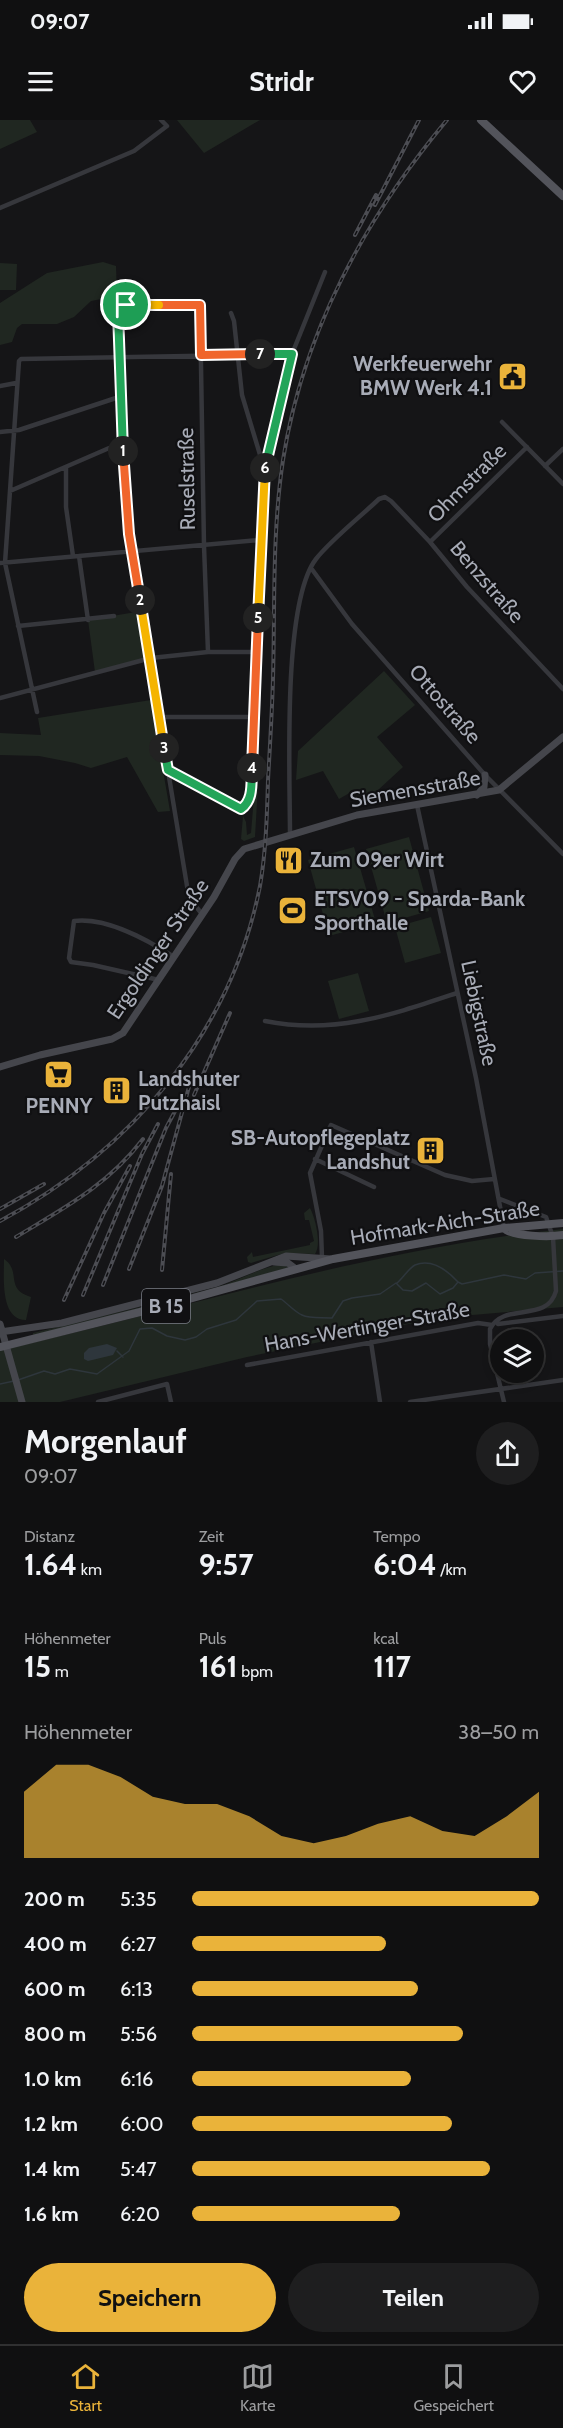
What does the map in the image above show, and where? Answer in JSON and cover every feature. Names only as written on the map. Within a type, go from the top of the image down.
[{"type":"main road","points":[[481,120],[563,196]]},
{"type":"main road","name":"Siemensstraße","points":[[257,844],[357,815],[499,790],[563,737]]},
{"type":"main road","points":[[477,795],[484,787],[485,775]]},
{"type":"main road","name":"Ergoldinger Straße","points":[[0,1067],[117,1037],[125,1030],[159,980],[238,855],[244,849],[257,844]]},
{"type":"main road","name":"Hofmark-Aich-Straße","points":[[2,1344],[164,1306],[333,1259],[504,1228],[560,1223]]},
{"type":"main road","points":[[504,1228],[513,1234],[553,1237],[563,1235]]},
{"type":"main road","name":"Hofmark-Aich-Straße","points":[[1,1329],[62,1323],[217,1283],[286,1256],[333,1259]]},
{"type":"main road","name":"Hofmark-Aich-Straße","points":[[268,1262],[288,1263],[296,1269]]},
{"type":"main road","points":[[1,1329],[2,1344],[22,1402]]},
{"type":"street","points":[[0,208],[134,151],[166,126],[161,120]]},
{"type":"street","points":[[168,770],[241,809],[250,798],[265,469],[292,354],[325,272]]},
{"type":"street","name":"Ruselstraße","points":[[121,357],[119,308],[130,305],[200,305],[208,652]]},
{"type":"street","points":[[231,313],[234,321],[242,395],[265,469]]},
{"type":"street","points":[[37,712],[2,563],[14,430],[16,373],[21,359],[292,354]]},
{"type":"street","points":[[121,357],[123,442],[132,552],[189,898],[202,914]]},
{"type":"street","points":[[0,386],[16,383]]},
{"type":"street","points":[[0,432],[14,430],[122,396]]},
{"type":"street","name":"Ohmstraße","points":[[430,542],[527,447],[502,422]]},
{"type":"street","points":[[9,491],[123,442]]},
{"type":"street","points":[[527,447],[563,484]]},
{"type":"street","points":[[545,466],[563,449]]},
{"type":"street","points":[[66,468],[66,507],[87,620]]},
{"type":"street","name":"Benzstraße","points":[[311,568],[315,560],[378,499],[385,497],[430,542],[467,587],[563,689]]},
{"type":"street","points":[[2,563],[260,540]]},
{"type":"street","points":[[290,836],[293,644],[299,600],[311,568]]},
{"type":"street","name":"Ottostraße","points":[[311,568],[352,624],[485,775],[563,854]]},
{"type":"street","points":[[18,626],[114,616]]},
{"type":"street","points":[[0,698],[150,658],[208,652],[257,652]]},
{"type":"street","points":[[159,717],[255,717]]},
{"type":"street","name":"Liebigstraße","points":[[417,805],[500,1199],[504,1228]]},
{"type":"street","points":[[159,980],[71,962],[69,957],[75,921],[126,930],[174,957]]},
{"type":"street","points":[[265,1022],[311,1027],[344,1024],[402,1011],[457,993]]},
{"type":"street","points":[[322,1258],[321,1231],[310,1179],[315,1159],[331,1125],[445,1175],[472,1181],[494,1179]]},
{"type":"street","points":[[315,1159],[374,1186]]},
{"type":"street","points":[[500,1199],[546,1217],[553,1237]]},
{"type":"street","name":"Hans-Wertinger-Straße","points":[[247,1365],[478,1323],[492,1324],[502,1316],[544,1309],[554,1299],[556,1281],[553,1237]]},
{"type":"street","name":"Hans-Wertinger-Straße","points":[[498,1324],[563,1316]]},
{"type":"street","points":[[492,1324],[489,1333],[490,1344],[504,1402]]},
{"type":"street","points":[[371,1342],[380,1402]]},
{"type":"street","points":[[410,1402],[563,1380]]},
{"type":"street","points":[[98,1402],[167,1384],[171,1402]]},
{"type":"shaded area","points":[[0,120],[30,120],[37,132],[0,149]]},
{"type":"shaded area","points":[[177,120],[260,120],[204,153]]},
{"type":"shaded area","points":[[103,262],[116,266],[117,296],[91,301],[74,317],[57,324],[22,324],[17,328],[12,342],[0,345],[0,303],[47,273]]},
{"type":"shaded area","points":[[0,263],[17,264],[16,290],[0,290]]},
{"type":"shaded area","points":[[142,611],[151,658],[95,672],[88,620]]},
{"type":"shaded area","points":[[384,671],[415,705],[377,737],[403,767],[365,802],[353,791],[339,799],[323,771],[296,780],[298,751]]},
{"type":"shaded area","points":[[151,700],[170,811],[158,812],[127,757],[91,768],[39,756],[0,755],[0,733],[41,735],[38,718]]},
{"type":"shaded area","points":[[255,784],[258,785],[255,837],[244,841],[241,839],[243,816],[247,835],[251,833]]},
{"type":"shaded area","points":[[409,837],[429,911],[387,923],[366,849]]},
{"type":"shaded area","points":[[354,847],[376,923],[329,936],[308,860]]},
{"type":"shaded area","points":[[431,917],[441,953],[405,963],[395,927]]},
{"type":"shaded area","points":[[358,973],[369,1011],[339,1019],[328,981]]},
{"type":"shaded area","points":[[310,1208],[318,1237],[315,1254],[285,1253],[248,1262],[247,1257],[252,1252],[253,1257],[310,1245],[314,1241],[309,1220],[305,1220],[304,1213]]},
{"type":"shaded area","points":[[563,1229],[563,1307],[438,1318],[247,1357],[60,1402],[0,1402],[0,1350],[350,1265],[491,1238]]},
{"type":"shaded area","points":[[4,1259],[12,1269],[15,1285],[23,1294],[31,1297],[26,1320],[12,1313],[8,1305],[4,1286]]},
{"type":"shaded area","points":[[278,1265],[291,1267],[115,1316],[33,1335],[33,1333],[217,1287]]},
{"type":"shaded area","points":[[107,1344],[117,1348],[113,1355],[88,1361],[84,1359],[84,1353],[89,1348]]},
{"type":"waterway","points":[[397,1283],[413,1266],[421,1263],[439,1266],[458,1282]]},
{"type":"waterway","points":[[18,1380],[44,1371],[55,1374],[70,1369],[97,1374],[129,1351],[140,1329],[152,1328],[167,1336],[185,1340],[196,1337],[207,1329],[236,1320],[257,1301],[281,1299],[305,1316],[332,1318],[343,1301],[380,1294],[396,1283],[403,1290],[412,1291],[426,1283],[440,1294],[453,1288],[458,1282],[462,1284],[504,1275],[526,1279],[535,1273],[563,1271]]},
{"type":"waterway","points":[[117,1351],[123,1357]]},
{"type":"waterway","points":[[0,1384],[14,1381]]},
{"type":"railway","points":[[375,205],[419,120]]},
{"type":"railway","points":[[0,1221],[48,1193],[92,1160],[132,1123],[168,1082],[200,1038],[226,991],[246,940],[260,886],[264,860],[273,692],[277,515],[279,487],[292,413],[322,322],[364,237],[417,158],[447,120]]},
{"type":"railway","points":[[355,235],[376,195]]},
{"type":"railway","points":[[194,1095],[230,1013]]},
{"type":"railway","points":[[129,1269],[162,1186],[190,1083]]},
{"type":"railway","points":[[103,1285],[166,1128],[181,1100]]},
{"type":"railway","points":[[83,1295],[142,1154],[158,1124]]},
{"type":"railway","points":[[16,1237],[100,1183],[143,1139]]},
{"type":"railway","points":[[64,1300],[104,1213],[130,1166]]},
{"type":"railway","points":[[162,1270],[171,1174]]},
{"type":"railway","points":[[0,1209],[44,1184]]},
{"type":"place","name":"Werkfeuerwehr BMW Werk 4.1","points":[[513,376]]},
{"type":"place","name":"Zum 09er Wirt","points":[[289,860]]},
{"type":"place","name":"ETSV09 - Sparda-Bank Sporthalle","points":[[293,911]]},
{"type":"place","name":"PENNY","points":[[59,1075]]},
{"type":"place","name":"Landshuter Putzhaisl","points":[[117,1091]]},
{"type":"place","name":"SB-Autopflegeplatz Landshut","points":[[431,1150]]},
{"type":"route","points":[[126,305],[200,305],[201,355],[292,354],[265,469],[250,798],[241,809],[168,770],[129,534],[118,312],[119,308],[126,305]]}]
